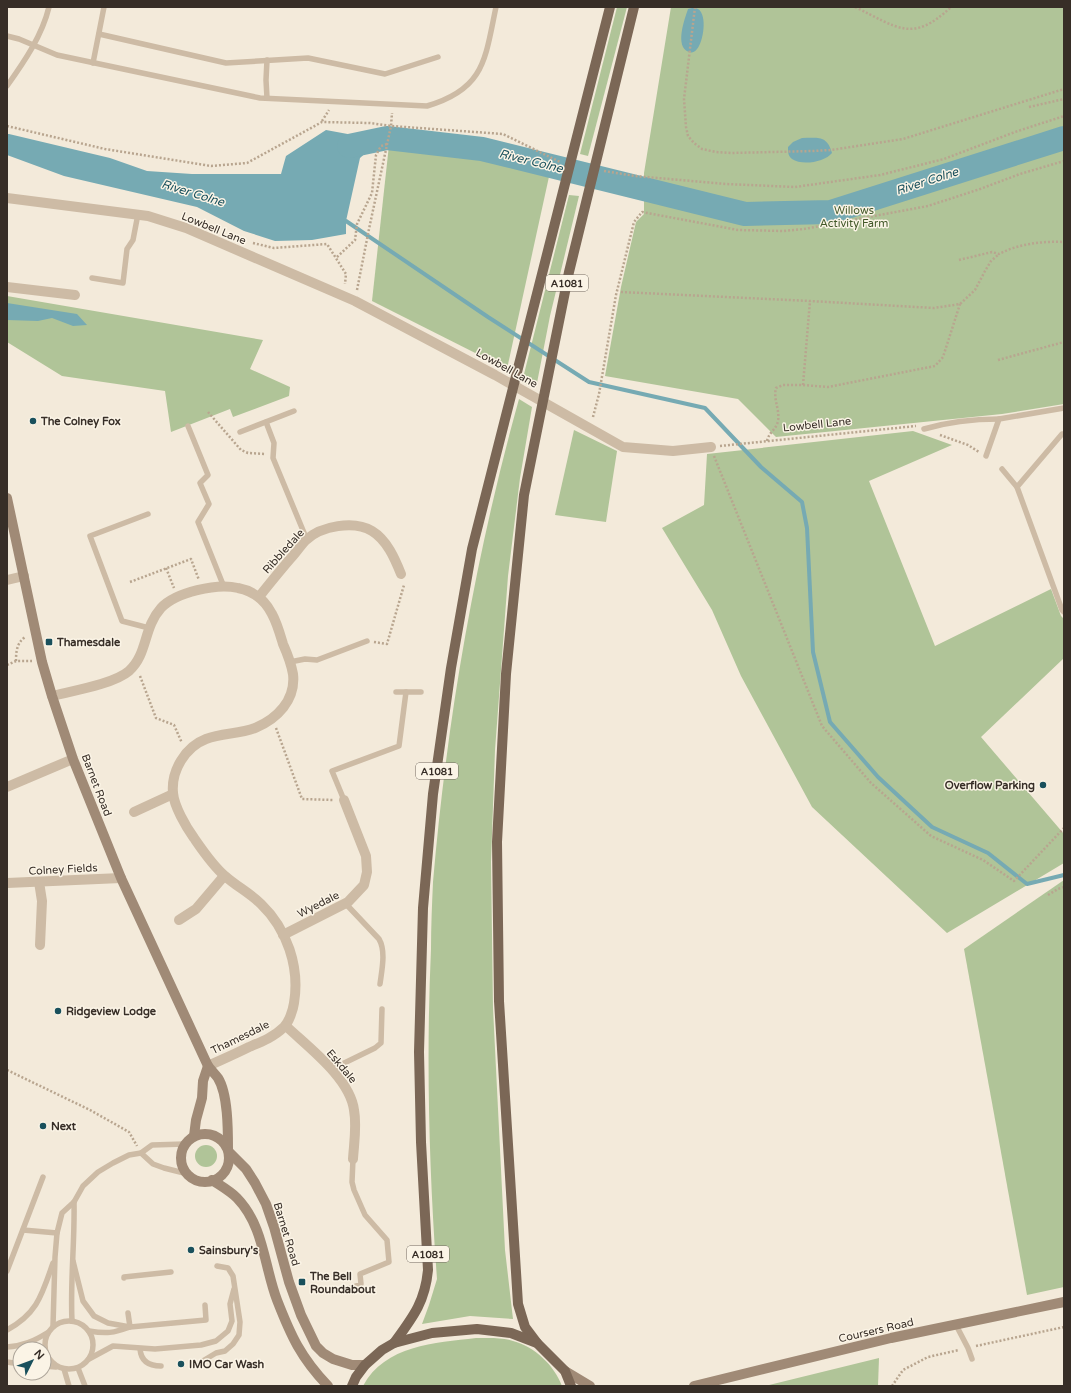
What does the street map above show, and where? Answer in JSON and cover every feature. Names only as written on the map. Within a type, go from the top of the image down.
[{"type":"main road","name":"A1081","points":[[394,1343],[415,1314],[427,1283],[428,1270],[421,1142],[419,1052],[423,908],[433,794],[451,668],[472,549],[610,7]]},
{"type":"main road","name":"A1081","points":[[536,1343],[525,1327],[518,1304],[500,1002],[497,842],[506,674],[523,503],[569,272],[634,7]]},
{"type":"main road","points":[[352,1386],[356,1377],[365,1365],[382,1350],[394,1343],[432,1333],[477,1329],[511,1333],[536,1343],[565,1371],[571,1386]]},
{"type":"street","name":"Lowbell Lane","points":[[7,198],[138,214],[186,228],[355,302],[496,375],[623,447],[673,451],[710,447]]},
{"type":"street","points":[[7,287],[75,295]]},
{"type":"street","name":"Barnet Road","points":[[7,501],[42,662],[73,759],[121,878],[208,1066],[218,1079],[222,1090],[227,1115],[228,1151],[246,1169],[266,1204],[289,1282],[301,1315],[316,1346],[323,1353],[333,1359],[352,1365],[365,1365]]},
{"type":"street","name":"Ribbledale","points":[[259,597],[307,540],[319,531],[331,527],[344,525],[362,527],[373,531],[384,542],[396,560],[400,574]]},
{"type":"street","points":[[7,580],[24,576]]},
{"type":"street","name":"Thamesdale","points":[[52,696],[116,679],[127,672],[141,656],[149,628],[161,609],[170,600],[188,592],[203,589],[236,587],[259,597],[268,606],[273,616],[290,662],[293,681],[289,698],[283,709],[272,720],[253,729],[206,739],[195,745],[187,753],[176,770],[173,780],[173,794],[190,832],[204,853],[224,876],[261,904],[272,916],[284,935],[296,973],[296,993],[293,1008],[286,1026],[274,1036],[208,1066]]},
{"type":"street","points":[[7,787],[73,759]]},
{"type":"street","points":[[134,812],[173,794]]},
{"type":"street","name":"Wyedale","points":[[284,935],[345,903],[364,886],[368,872],[366,856],[344,800]]},
{"type":"street","points":[[179,920],[196,909],[224,876]]},
{"type":"street","name":"Colney Fields","points":[[7,883],[121,878]]},
{"type":"street","points":[[39,882],[42,901],[40,945]]},
{"type":"street","name":"Eskdale","points":[[286,1026],[332,1069],[345,1085],[350,1094],[354,1109],[355,1134],[353,1159]]},
{"type":"street","points":[[194,1136],[196,1120],[202,1098],[203,1081],[208,1066]]},
{"type":"street","points":[[202,1134],[210,1134],[218,1137],[224,1142],[228,1151],[229,1159],[224,1172],[219,1177],[212,1180],[199,1181],[188,1174],[183,1167],[181,1159],[185,1144],[194,1136],[202,1134]]},
{"type":"street","points":[[212,1180],[228,1190],[237,1198],[254,1222],[277,1299],[290,1333],[308,1364],[328,1386]]},
{"type":"street","name":"Coursers Road","points":[[694,1386],[891,1338],[1064,1302]]},
{"type":"street","points":[[565,1371],[590,1386]]},
{"type":"lane","points":[[7,85],[34,45],[47,16],[49,7]]},
{"type":"lane","points":[[92,63],[104,7]]},
{"type":"lane","points":[[7,36],[19,39],[57,55],[260,98],[427,106],[457,94],[470,84],[479,70],[485,56],[496,7]]},
{"type":"lane","points":[[99,34],[226,63],[308,58],[386,74],[438,57]]},
{"type":"lane","points":[[267,60],[267,98]]},
{"type":"lane","points":[[92,278],[123,283],[127,249],[133,240],[138,214]]},
{"type":"lane","points":[[924,429],[933,426],[983,419],[999,419],[1064,408]]},
{"type":"lane","points":[[240,432],[294,411]]},
{"type":"lane","points":[[986,456],[999,419]]},
{"type":"lane","points":[[266,422],[274,443],[273,458],[307,540]]},
{"type":"lane","points":[[188,426],[208,475],[200,483],[209,504],[198,522],[224,587]]},
{"type":"lane","points":[[1017,488],[1062,434],[1064,434]]},
{"type":"lane","points":[[1002,469],[1017,488],[1064,612]]},
{"type":"lane","points":[[148,514],[90,536],[122,621],[149,628]]},
{"type":"lane","points":[[290,662],[305,658],[317,660],[367,641]]},
{"type":"lane","points":[[396,692],[421,692]]},
{"type":"lane","points":[[344,800],[332,771],[399,746],[406,692]]},
{"type":"lane","points":[[345,903],[382,943],[383,950],[380,984]]},
{"type":"lane","points":[[332,1069],[375,1048],[381,1043],[382,1009]]},
{"type":"lane","points":[[53,1326],[55,1257],[57,1233],[62,1213],[74,1202],[83,1186],[98,1172],[129,1156],[142,1153],[152,1145],[185,1144]]},
{"type":"lane","points":[[142,1153],[152,1164],[188,1174]]},
{"type":"lane","points":[[345,1290],[361,1284],[360,1274],[389,1262],[387,1240],[365,1215],[354,1190],[352,1182],[353,1159]]},
{"type":"lane","points":[[7,1271],[43,1177]]},
{"type":"lane","points":[[72,1321],[71,1294],[75,1226],[74,1202]]},
{"type":"lane","points":[[23,1230],[57,1233]]},
{"type":"lane","points":[[7,1330],[17,1325],[32,1311],[42,1295],[55,1257]]},
{"type":"lane","points":[[73,1261],[83,1301],[94,1316],[108,1323],[130,1328]]},
{"type":"lane","points":[[201,1362],[216,1353],[225,1351],[233,1344],[239,1335],[240,1322],[232,1276],[228,1268],[217,1266]]},
{"type":"lane","points":[[124,1278],[171,1272]]},
{"type":"lane","points":[[52,1367],[62,1369],[78,1368],[89,1359],[112,1346],[154,1349],[216,1341],[228,1331],[232,1321],[230,1304],[234,1289]]},
{"type":"lane","points":[[88,1331],[111,1333],[130,1328],[206,1320],[205,1305]]},
{"type":"lane","points":[[128,1313],[130,1328]]},
{"type":"lane","points":[[69,1386],[62,1369],[51,1363],[44,1349],[45,1340],[53,1326],[59,1323],[72,1321],[78,1322],[88,1331],[92,1338],[93,1345],[92,1353],[89,1359]]},
{"type":"lane","points":[[956,1325],[968,1348],[972,1360]]},
{"type":"lane","points":[[7,1347],[18,1347],[33,1342],[48,1333]]},
{"type":"lane","points":[[140,1349],[140,1355],[145,1362],[153,1366],[161,1366]]},
{"type":"lane","points":[[78,1368],[85,1386]]},
{"type":"path","points":[[695,7],[684,99],[688,136],[702,149],[731,153],[825,150],[903,139],[1064,89]]},
{"type":"path","points":[[855,7],[900,29],[913,30],[926,26],[944,14],[951,7]]},
{"type":"path","points":[[1029,107],[1064,99]]},
{"type":"path","points":[[355,302],[366,241],[391,126],[392,104]]},
{"type":"path","points":[[599,170],[635,176],[726,184],[795,187],[880,175],[944,159],[1015,132],[1064,116]]},
{"type":"path","points":[[7,126],[105,149],[211,166],[247,163],[322,122],[370,123],[391,126],[503,134],[562,163]]},
{"type":"path","points":[[337,257],[355,240],[357,224],[372,193],[376,155],[381,146],[387,143]]},
{"type":"path","points":[[589,428],[599,394],[616,295],[634,222],[642,212],[738,230],[804,230],[928,206],[1020,174],[1064,161]]},
{"type":"path","points":[[248,241],[274,248],[327,244],[337,257],[346,274],[344,297]]},
{"type":"path","points":[[767,442],[768,435],[776,426],[778,420],[774,394],[776,388],[783,385],[828,387],[935,366],[943,357],[960,304],[975,290],[991,261],[1007,249],[1044,241],[1064,242]]},
{"type":"path","points":[[959,260],[992,252],[999,254]]},
{"type":"path","points":[[621,292],[810,300],[934,308],[960,304]]},
{"type":"path","points":[[803,385],[810,300]]},
{"type":"path","points":[[998,360],[1064,342]]},
{"type":"path","name":"Lowbell Lane","points":[[710,447],[917,426],[968,445],[986,456]]},
{"type":"path","points":[[710,447],[822,726],[871,784],[931,836],[983,860],[1014,881],[1064,829]]},
{"type":"path","points":[[130,582],[191,559],[203,589]]},
{"type":"path","points":[[166,568],[177,597]]},
{"type":"path","points":[[367,641],[387,644],[405,581],[400,574]]},
{"type":"path","points":[[16,661],[17,647],[24,637],[28,636]]},
{"type":"path","points":[[7,665],[16,661],[33,662]]},
{"type":"path","points":[[135,664],[156,718],[174,725],[187,753]]},
{"type":"path","points":[[272,720],[302,799],[344,800]]},
{"type":"path","points":[[1048,895],[1064,887]]},
{"type":"path","points":[[7,1070],[90,1110],[130,1132],[142,1153]]},
{"type":"green space","points":[[617,7],[627,7],[588,156],[580,154]]},
{"type":"green space","name":"Willows Activity Farm","points":[[671,7],[1064,7],[1064,404],[1002,414],[776,437],[738,399],[605,376],[621,287],[636,222],[644,214],[644,173]]},
{"type":"green space","points":[[389,145],[451,148],[523,164],[550,172],[507,369],[372,301]]},
{"type":"green space","points":[[569,195],[579,196],[550,316],[536,388],[522,382]]},
{"type":"green space","points":[[7,296],[263,340],[250,369],[290,387],[289,396],[233,417],[230,409],[171,432],[165,391],[62,376],[7,342]]},
{"type":"green space","points":[[519,399],[532,407],[520,478],[508,576],[495,750],[491,862],[493,1008],[505,1250],[513,1319],[470,1316],[422,1324],[437,1279],[430,1155],[429,1032],[431,924],[433,882],[439,821],[455,699],[476,578],[503,458]]},
{"type":"green space","points":[[574,430],[617,451],[606,522],[555,515]]},
{"type":"green space","points":[[913,431],[952,445],[869,481],[935,646],[1051,589],[1061,616],[1064,619],[1064,658],[981,737],[1064,834],[1064,863],[947,933],[812,807],[741,676],[712,610],[662,528],[704,505],[707,454]]},
{"type":"green space","points":[[1064,880],[1064,1287],[1027,1295],[964,949]]},
{"type":"green space","points":[[206,1145],[214,1148],[217,1156],[214,1164],[206,1167],[198,1164],[195,1156],[198,1148]]},
{"type":"green space","points":[[476,1338],[504,1339],[529,1348],[536,1352],[549,1364],[562,1386],[363,1386],[372,1372],[384,1362],[412,1348]]},
{"type":"green space","points":[[879,1358],[878,1386],[765,1386]]},
{"type":"water","points":[[692,8],[701,12],[704,29],[699,46],[695,51],[689,52],[685,49],[681,39],[683,25],[688,9]]},
{"type":"water","points":[[326,130],[380,140],[360,158],[346,221],[346,234],[312,240],[275,241],[244,231],[197,207],[64,176],[7,155],[7,134],[9,134],[110,158],[147,171],[192,174],[281,174],[286,156]]},
{"type":"water","points":[[802,138],[817,138],[825,140],[832,153],[819,161],[807,163],[792,159],[788,152],[788,147],[793,142]]},
{"type":"water","points":[[7,303],[77,314],[87,325],[73,326],[52,318],[38,321],[7,320]]},
{"type":"waterway","name":"River Colne","points":[[349,146],[387,138],[482,149],[745,214],[831,212],[1064,138]]},
{"type":"waterway","points":[[346,221],[488,317],[589,382],[705,408],[761,467],[802,502],[807,528],[813,652],[830,722],[878,777],[932,827],[988,853],[1027,884],[1064,875]]},
{"type":"place","name":"The Colney Fox","points":[[33,421]]},
{"type":"place","name":"Thamesdale","points":[[49,642]]},
{"type":"place","name":"Overflow Parking","points":[[1043,785]]},
{"type":"place","name":"Ridgeview Lodge","points":[[58,1011]]},
{"type":"place","name":"Next","points":[[43,1126]]},
{"type":"place","name":"Sainsbury's","points":[[191,1250]]},
{"type":"place","name":"The Bell Roundabout","points":[[302,1282]]},
{"type":"place","name":"IMO Car Wash","points":[[181,1364]]}]
